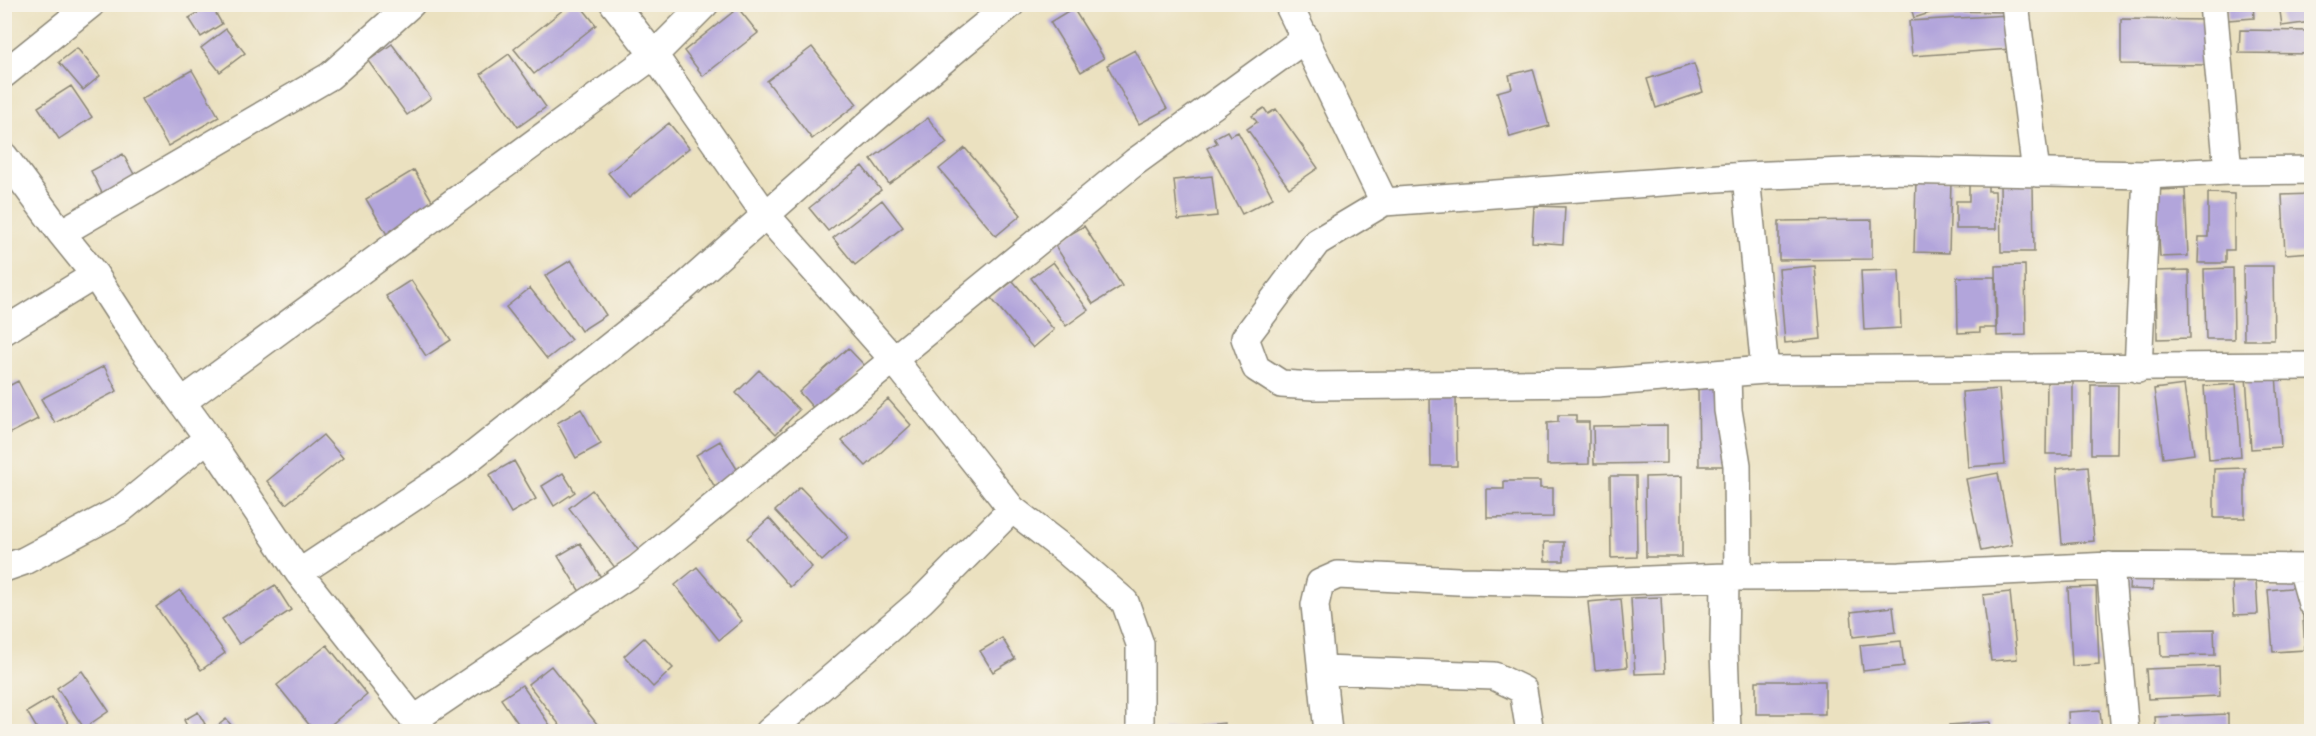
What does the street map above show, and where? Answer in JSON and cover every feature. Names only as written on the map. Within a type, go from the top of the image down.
[{"type":"street","points":[[4,74],[91,4]]},
{"type":"street","points":[[61,233],[330,76],[411,4]]},
{"type":"street","points":[[615,4],[654,55],[765,214],[894,360],[1012,509],[1065,550],[1125,602],[1140,644],[1140,732]]},
{"type":"street","points":[[182,402],[654,55],[705,4]]},
{"type":"street","points":[[299,573],[456,469],[681,290],[963,42],[1011,4]]},
{"type":"street","points":[[1288,4],[1384,202]]},
{"type":"street","points":[[2014,4],[2036,173]]},
{"type":"street","points":[[2213,4],[2228,171]]},
{"type":"street","points":[[4,156],[61,233],[95,274],[143,349],[208,438],[299,573],[419,725],[637,569],[1135,162],[1306,38]]},
{"type":"street","points":[[2312,170],[2147,174],[1894,170],[1746,176],[1384,202],[1317,242],[1245,338],[1256,368],[1281,384],[1314,386],[1597,383],[1765,370],[2312,366]]},
{"type":"street","points":[[2138,369],[2147,174]]},
{"type":"street","points":[[1746,176],[1765,370]]},
{"type":"street","points":[[4,331],[95,274]]},
{"type":"street","points":[[1727,374],[1728,410],[1737,465],[1731,577],[1724,650],[1727,732]]},
{"type":"street","points":[[4,568],[24,561],[120,510],[208,438]]},
{"type":"street","points":[[769,732],[921,601],[1012,509]]},
{"type":"street","points":[[2110,566],[2126,732]]},
{"type":"street","points":[[1328,732],[1315,605],[1320,583],[1338,575],[1458,581],[1572,583],[1731,577],[1900,576],[2110,566],[2307,568],[2312,604]]},
{"type":"street","points":[[1322,670],[1494,676],[1523,690],[1530,732]]},
{"type":"building","points":[[1910,4],[1941,4],[1942,9],[1914,18]]},
{"type":"building","points":[[1946,4],[2004,4],[2004,12],[1946,11]]},
{"type":"building","points":[[2227,4],[2253,4],[2254,18],[2228,20]]},
{"type":"building","points":[[2279,4],[2309,4],[2311,22],[2282,26]]},
{"type":"building","points":[[211,5],[222,24],[201,37],[189,18]]},
{"type":"building","points":[[569,5],[580,5],[596,25],[534,74],[514,49]]},
{"type":"building","points":[[738,8],[758,33],[703,76],[684,51]]},
{"type":"building","points":[[1073,8],[1104,58],[1081,72],[1050,22]]},
{"type":"building","points":[[2008,15],[2011,49],[1912,56],[1909,21]]},
{"type":"building","points":[[2121,19],[2210,20],[2210,65],[2121,64]]},
{"type":"building","points":[[226,29],[245,53],[220,72],[201,48]]},
{"type":"building","points":[[2240,30],[2311,31],[2311,54],[2239,53]]},
{"type":"building","points":[[392,44],[431,98],[407,115],[368,61]]},
{"type":"building","points":[[812,47],[857,104],[812,139],[767,81]]},
{"type":"building","points":[[77,48],[100,76],[83,90],[59,62]]},
{"type":"building","points":[[1135,50],[1167,109],[1139,124],[1107,65]]},
{"type":"building","points":[[509,54],[546,107],[518,127],[481,74]]},
{"type":"building","points":[[1694,64],[1703,92],[1656,108],[1647,79]]},
{"type":"building","points":[[1533,69],[1549,126],[1510,137],[1497,92],[1512,88],[1509,75]]},
{"type":"building","points":[[192,70],[219,117],[168,146],[141,99]]},
{"type":"building","points":[[71,86],[92,117],[59,139],[38,107]]},
{"type":"building","points":[[1264,108],[1268,114],[1276,109],[1318,168],[1289,188],[1247,129],[1257,122],[1252,116]]},
{"type":"building","points":[[928,118],[947,143],[889,184],[871,159]]},
{"type":"building","points":[[669,123],[689,148],[629,198],[608,173]]},
{"type":"building","points":[[1227,131],[1230,136],[1238,132],[1273,198],[1242,214],[1207,148],[1217,143],[1214,138]]},
{"type":"building","points":[[965,148],[1021,215],[996,236],[939,169]]},
{"type":"building","points":[[123,154],[137,180],[104,197],[91,171]]},
{"type":"building","points":[[862,166],[881,190],[828,231],[809,208]]},
{"type":"building","points":[[414,170],[437,209],[389,238],[366,199]]},
{"type":"building","points":[[1212,176],[1217,216],[1178,220],[1174,180]]},
{"type":"building","points":[[1916,180],[1951,181],[1949,253],[1914,252]]},
{"type":"building","points":[[1988,180],[1988,191],[1995,191],[1996,229],[1956,229],[1956,201],[1969,201],[1969,184]]},
{"type":"building","points":[[2033,183],[2034,252],[2001,252],[2000,184]]},
{"type":"building","points":[[2185,189],[2188,256],[2160,257],[2157,190]]},
{"type":"building","points":[[2208,193],[2234,194],[2234,250],[2226,250],[2226,263],[2198,263],[2199,237],[2208,237]]},
{"type":"building","points":[[2312,194],[2312,252],[2285,254],[2282,195]]},
{"type":"building","points":[[882,200],[903,227],[855,265],[833,238]]},
{"type":"building","points":[[1534,206],[1565,207],[1563,244],[1532,242]]},
{"type":"building","points":[[1872,220],[1872,259],[1779,260],[1779,221]]},
{"type":"building","points":[[1084,226],[1122,286],[1093,304],[1054,244]]},
{"type":"building","points":[[571,260],[606,315],[581,331],[545,276]]},
{"type":"building","points":[[1053,262],[1088,310],[1066,326],[1031,278]]},
{"type":"building","points":[[2025,265],[2026,335],[1997,336],[1996,266]]},
{"type":"building","points":[[1815,266],[1821,339],[1785,343],[1779,269]]},
{"type":"building","points":[[2243,266],[2273,266],[2274,340],[2244,340]]},
{"type":"building","points":[[2233,268],[2234,339],[2206,339],[2204,269]]},
{"type":"building","points":[[1899,270],[1901,328],[1864,330],[1861,271]]},
{"type":"building","points":[[2189,270],[2190,338],[2157,339],[2156,271]]},
{"type":"building","points":[[1957,277],[1995,277],[1996,328],[1980,328],[1980,332],[1958,333]]},
{"type":"building","points":[[411,280],[451,340],[426,356],[386,296]]},
{"type":"building","points":[[1013,281],[1054,330],[1033,348],[991,298]]},
{"type":"building","points":[[530,288],[571,340],[547,359],[506,307]]},
{"type":"building","points":[[848,348],[866,367],[817,412],[799,392]]},
{"type":"building","points":[[104,366],[117,391],[55,423],[41,399]]},
{"type":"building","points":[[759,370],[799,410],[776,434],[736,393]]},
{"type":"building","points":[[2276,374],[2281,447],[2251,449],[2246,376]]},
{"type":"building","points":[[18,381],[38,419],[7,435],[5,388]]},
{"type":"building","points":[[2047,382],[2073,382],[2073,454],[2046,454]]},
{"type":"building","points":[[2236,384],[2241,457],[2209,460],[2204,386]]},
{"type":"building","points":[[2091,385],[2118,385],[2117,454],[2091,454]]},
{"type":"building","points":[[2184,385],[2194,454],[2163,458],[2154,389]]},
{"type":"building","points":[[1698,388],[1724,388],[1725,466],[1699,466]]},
{"type":"building","points":[[1999,389],[2005,464],[1968,467],[1962,392]]},
{"type":"building","points":[[1456,395],[1457,466],[1431,466],[1430,396]]},
{"type":"building","points":[[888,399],[911,425],[866,466],[842,441]]},
{"type":"building","points":[[581,409],[601,444],[576,458],[557,423]]},
{"type":"building","points":[[1558,415],[1576,415],[1576,422],[1589,422],[1589,464],[1547,465],[1547,423],[1558,422]]},
{"type":"building","points":[[1667,425],[1667,463],[1594,464],[1593,426]]},
{"type":"building","points":[[323,435],[343,458],[286,504],[267,481]]},
{"type":"building","points":[[720,441],[740,474],[716,489],[696,455]]},
{"type":"building","points":[[514,461],[536,499],[511,513],[489,475]]},
{"type":"building","points":[[2088,466],[2094,541],[2062,544],[2056,469]]},
{"type":"building","points":[[2245,468],[2245,518],[2214,518],[2214,469]]},
{"type":"building","points":[[2305,469],[2312,469],[2312,497],[2305,497]]},
{"type":"building","points":[[563,473],[575,492],[554,506],[542,486]]},
{"type":"building","points":[[1998,473],[2012,545],[1981,551],[1966,479]]},
{"type":"building","points":[[1610,476],[1636,476],[1637,557],[1611,558]]},
{"type":"building","points":[[1682,476],[1682,557],[1646,557],[1645,477]]},
{"type":"building","points":[[1504,481],[1540,481],[1540,488],[1553,488],[1553,517],[1487,518],[1487,489],[1504,489]]},
{"type":"building","points":[[800,487],[848,537],[822,561],[775,511]]},
{"type":"building","points":[[592,490],[639,551],[616,569],[569,508]]},
{"type":"building","points":[[769,518],[812,567],[790,587],[747,538]]},
{"type":"building","points":[[1544,542],[1564,542],[1564,561],[1545,561]]},
{"type":"building","points":[[580,543],[602,579],[580,592],[558,556]]},
{"type":"building","points":[[697,567],[742,621],[719,640],[675,585]]},
{"type":"building","points":[[2130,574],[2153,575],[2153,590],[2129,589]]},
{"type":"building","points":[[2256,581],[2258,614],[2234,615],[2232,582]]},
{"type":"building","points":[[275,585],[291,610],[239,644],[222,619]]},
{"type":"building","points":[[2096,587],[2099,664],[2072,666],[2068,588]]},
{"type":"building","points":[[2301,587],[2305,650],[2273,652],[2268,590]]},
{"type":"building","points":[[180,590],[225,653],[201,670],[156,607]]},
{"type":"building","points":[[2010,592],[2017,659],[1991,661],[1983,595]]},
{"type":"building","points":[[1661,597],[1665,673],[1635,674],[1631,598]]},
{"type":"building","points":[[1621,599],[1627,667],[1595,670],[1588,602]]},
{"type":"building","points":[[1893,607],[1896,632],[1853,637],[1851,612]]},
{"type":"building","points":[[2214,629],[2215,655],[2161,656],[2160,630]]},
{"type":"building","points":[[644,638],[673,668],[653,687],[624,656]]},
{"type":"building","points":[[1002,638],[1015,659],[993,672],[980,651]]},
{"type":"building","points":[[1901,641],[1904,666],[1863,671],[1860,645]]},
{"type":"building","points":[[327,645],[367,695],[322,732],[315,732],[277,685]]},
{"type":"building","points":[[551,666],[597,724],[587,732],[565,732],[528,684]]},
{"type":"building","points":[[2219,666],[2220,696],[2148,699],[2146,669]]},
{"type":"building","points":[[82,671],[109,711],[84,728],[57,688]]},
{"type":"building","points":[[1756,681],[1825,681],[1825,714],[1756,714]]},
{"type":"building","points":[[522,685],[552,728],[546,732],[524,732],[501,699]]},
{"type":"building","points":[[52,697],[74,732],[39,732],[27,712]]},
{"type":"building","points":[[2100,710],[2102,732],[2069,732],[2068,712]]},
{"type":"building","points":[[198,712],[205,724],[190,732],[184,720]]},
{"type":"building","points":[[2228,714],[2228,732],[2156,732],[2155,717]]},
{"type":"building","points":[[226,719],[237,732],[210,732]]},
{"type":"building","points":[[1990,722],[1991,732],[1950,732],[1949,725]]},
{"type":"building","points":[[1224,723],[1225,732],[1163,732],[1163,730]]}]
